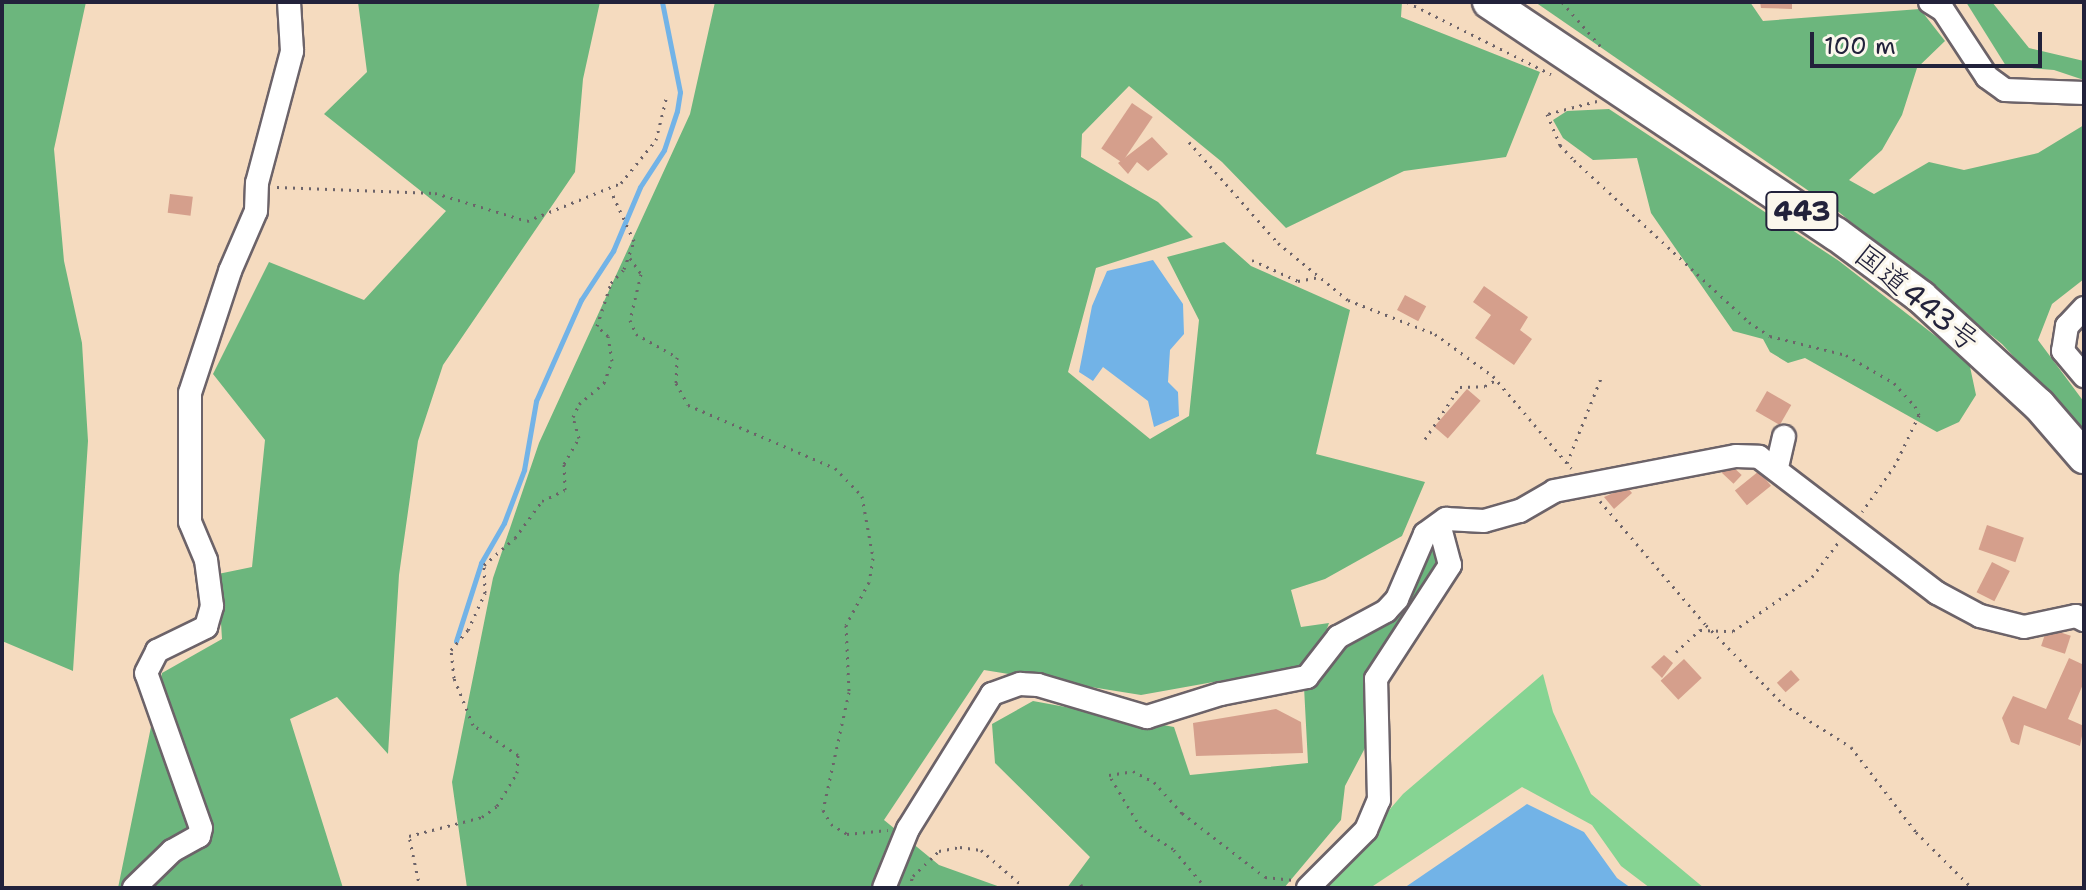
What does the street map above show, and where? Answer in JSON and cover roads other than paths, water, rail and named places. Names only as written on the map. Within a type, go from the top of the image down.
[{"type":"highway","name":"国道443号","points":[[1489,2],[1836,234],[1921,297],[2019,386],[2084,457]]},
{"type":"street","points":[[134,888],[172,851],[199,836],[201,828],[146,673],[157,651],[206,627],[212,606],[206,560],[190,522],[190,393],[230,271],[246,243],[256,211],[257,183],[292,51],[289,2]]},
{"type":"street","points":[[1930,2],[1943,10],[1987,77],[2005,90],[2084,93]]},
{"type":"street","points":[[2084,308],[2067,326],[2063,351],[2084,376]]},
{"type":"street","points":[[1777,467],[1784,437]]},
{"type":"street","points":[[884,888],[908,829],[992,694],[1020,684],[1038,685],[1100,699],[1147,717],[1221,694],[1307,677],[1338,637],[1386,611],[1397,599],[1425,534],[1446,519],[1484,521],[1520,511],[1554,491],[1585,484],[1736,456],[1759,457],[1777,467],[1850,528],[1937,593],[1980,616],[2024,627],[2076,616],[2084,620]]},
{"type":"street","points":[[1314,882],[1366,830],[1379,800],[1376,679],[1450,565],[1439,524]]},
{"type":"water","points":[[1153,260],[1183,304],[1184,334],[1170,350],[1168,382],[1178,392],[1179,416],[1154,427],[1148,401],[1103,367],[1093,381],[1079,372],[1092,306],[1107,271]]},
{"type":"water","points":[[1527,804],[1584,832],[1617,878],[1631,888],[1404,888]]},
{"type":"waterway","points":[[456,641],[481,563],[504,523],[524,470],[536,401],[581,300],[613,251],[640,187],[664,150],[677,111],[680,92],[662,2]]}]
